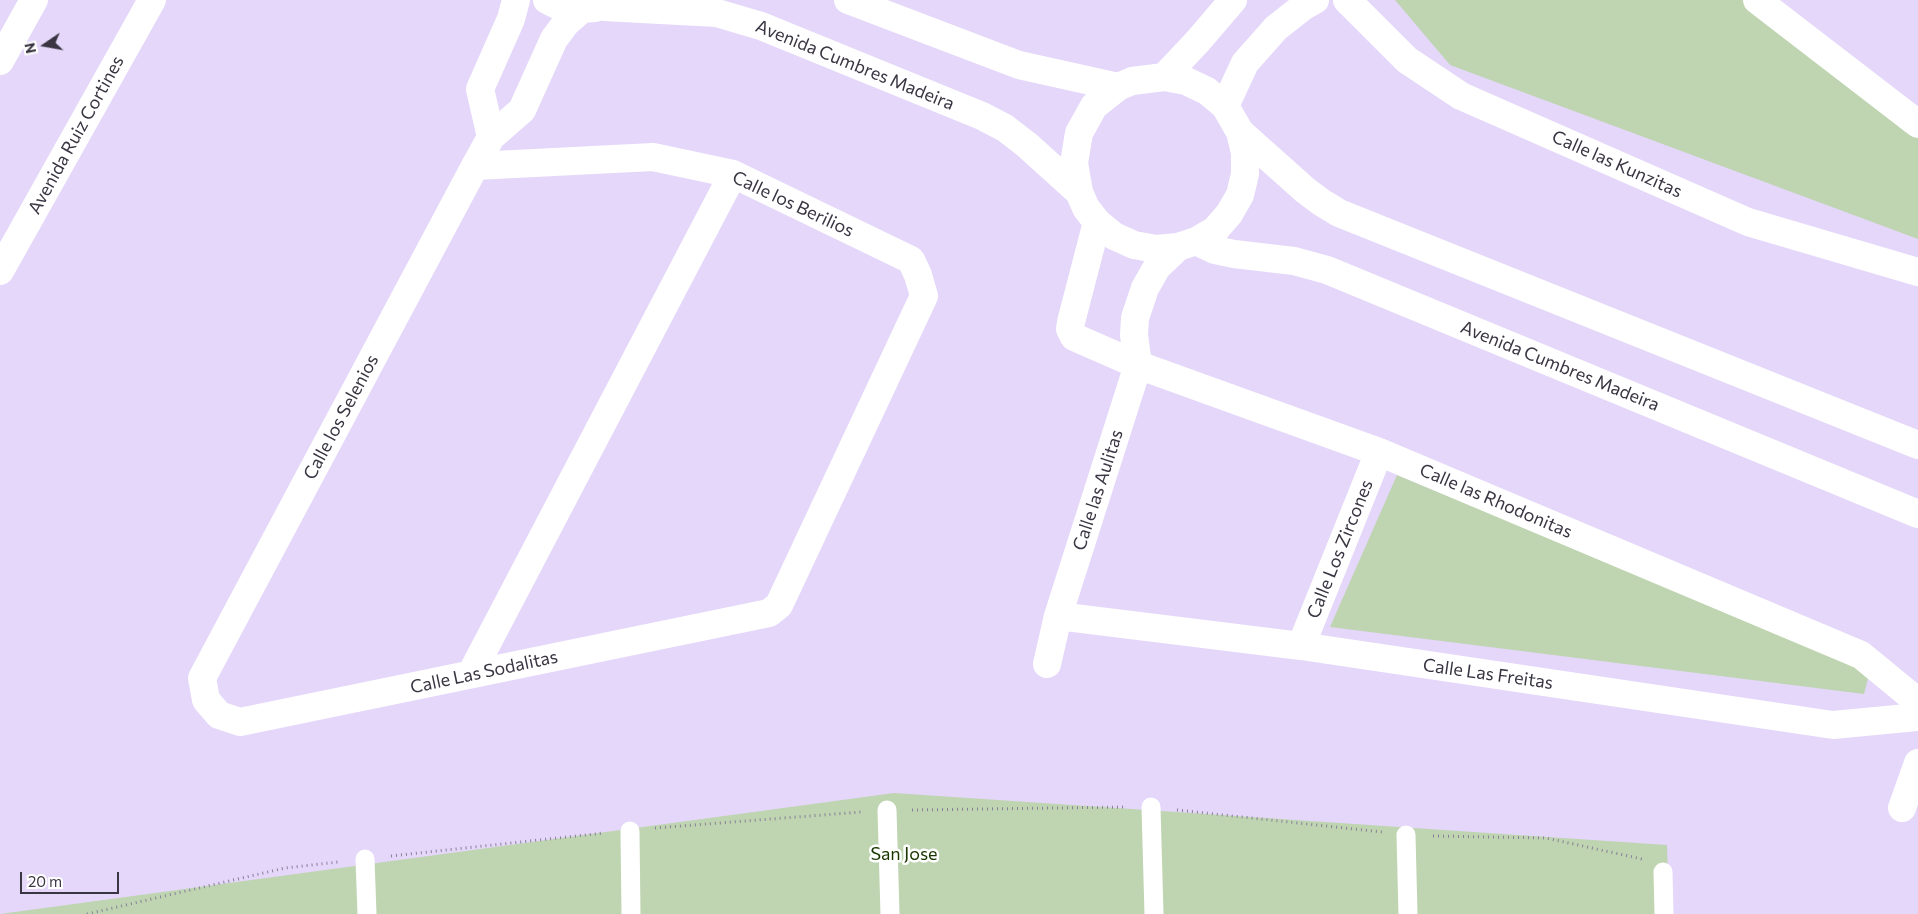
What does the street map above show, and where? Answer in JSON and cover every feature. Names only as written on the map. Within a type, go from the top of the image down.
[{"type":"street","points":[[0,61],[34,0]]},
{"type":"street","name":"Avenida Ruiz Cortines","points":[[0,271],[152,0]]},
{"type":"street","points":[[490,137],[480,90],[511,19],[516,0]]},
{"type":"street","name":"Avenida Cumbres Madeira","points":[[547,0],[559,6],[602,5],[717,13],[761,26],[982,116],[1005,128],[1028,145],[1079,192]]},
{"type":"street","points":[[848,0],[1019,65],[1118,87]]},
{"type":"street","points":[[1164,77],[1233,0]]},
{"type":"street","points":[[1224,106],[1245,63],[1276,28],[1304,6],[1315,0]]},
{"type":"street","name":"Calle las Kunzitas","points":[[1346,0],[1407,60],[1461,96],[1748,222],[1918,272]]},
{"type":"street","points":[[1757,0],[1918,124]]},
{"type":"street","name":"Calle los Selenios","points":[[206,700],[202,678],[490,137],[522,110],[554,39],[566,23],[602,5]]},
{"type":"street","points":[[1187,244],[1156,249],[1134,245],[1114,236],[1097,222],[1086,208],[1079,192],[1074,163],[1080,133],[1094,106],[1118,87],[1132,81],[1164,77],[1186,81],[1207,91],[1224,106],[1240,132],[1305,190],[1339,213],[1918,445]]},
{"type":"street","points":[[1138,365],[1134,335],[1135,318],[1145,288],[1158,267],[1187,244],[1215,230],[1229,214],[1240,195],[1245,174],[1245,152],[1240,132]]},
{"type":"street","name":"Calle los Berilios","points":[[475,166],[654,157],[733,174],[911,260],[924,296],[779,605],[769,613]]},
{"type":"street","points":[[471,674],[733,174]]},
{"type":"street","name":"Calle las Rhodonitas","points":[[1097,222],[1071,322],[1070,329],[1074,337],[1138,365],[1379,452],[1861,655],[1918,702]]},
{"type":"street","name":"Avenida Cumbres Madeira","points":[[1187,244],[1234,254],[1294,261],[1327,270],[1918,514]]},
{"type":"street","name":"Calle las Aulitas","points":[[1058,616],[1138,365]]},
{"type":"street","name":"Calle Los Zircones","points":[[1301,646],[1379,452]]},
{"type":"street","name":"Calle Las Sodalitas","points":[[206,700],[219,715],[240,722],[769,613]]},
{"type":"street","points":[[1047,664],[1058,616]]},
{"type":"street","name":"Calle Las Freitas","points":[[1058,616],[1301,646],[1833,725],[1918,717]]},
{"type":"street","points":[[1902,808],[1918,763]]},
{"type":"lane","points":[[1152,807],[1154,914]]},
{"type":"lane","points":[[887,810],[890,914]]},
{"type":"lane","points":[[630,830],[631,914]]},
{"type":"lane","points":[[1406,835],[1408,914]]},
{"type":"lane","points":[[365,858],[367,914]]},
{"type":"lane","points":[[1663,872],[1664,914]]},
{"type":"green space","points":[[1395,0],[1750,0],[1918,135],[1918,239],[1450,65]]},
{"type":"green space","points":[[1397,475],[1870,671],[1864,694],[1330,627]]},
{"type":"green space","name":"San Jose","points":[[894,793],[1667,845],[1669,914],[0,914]]}]
